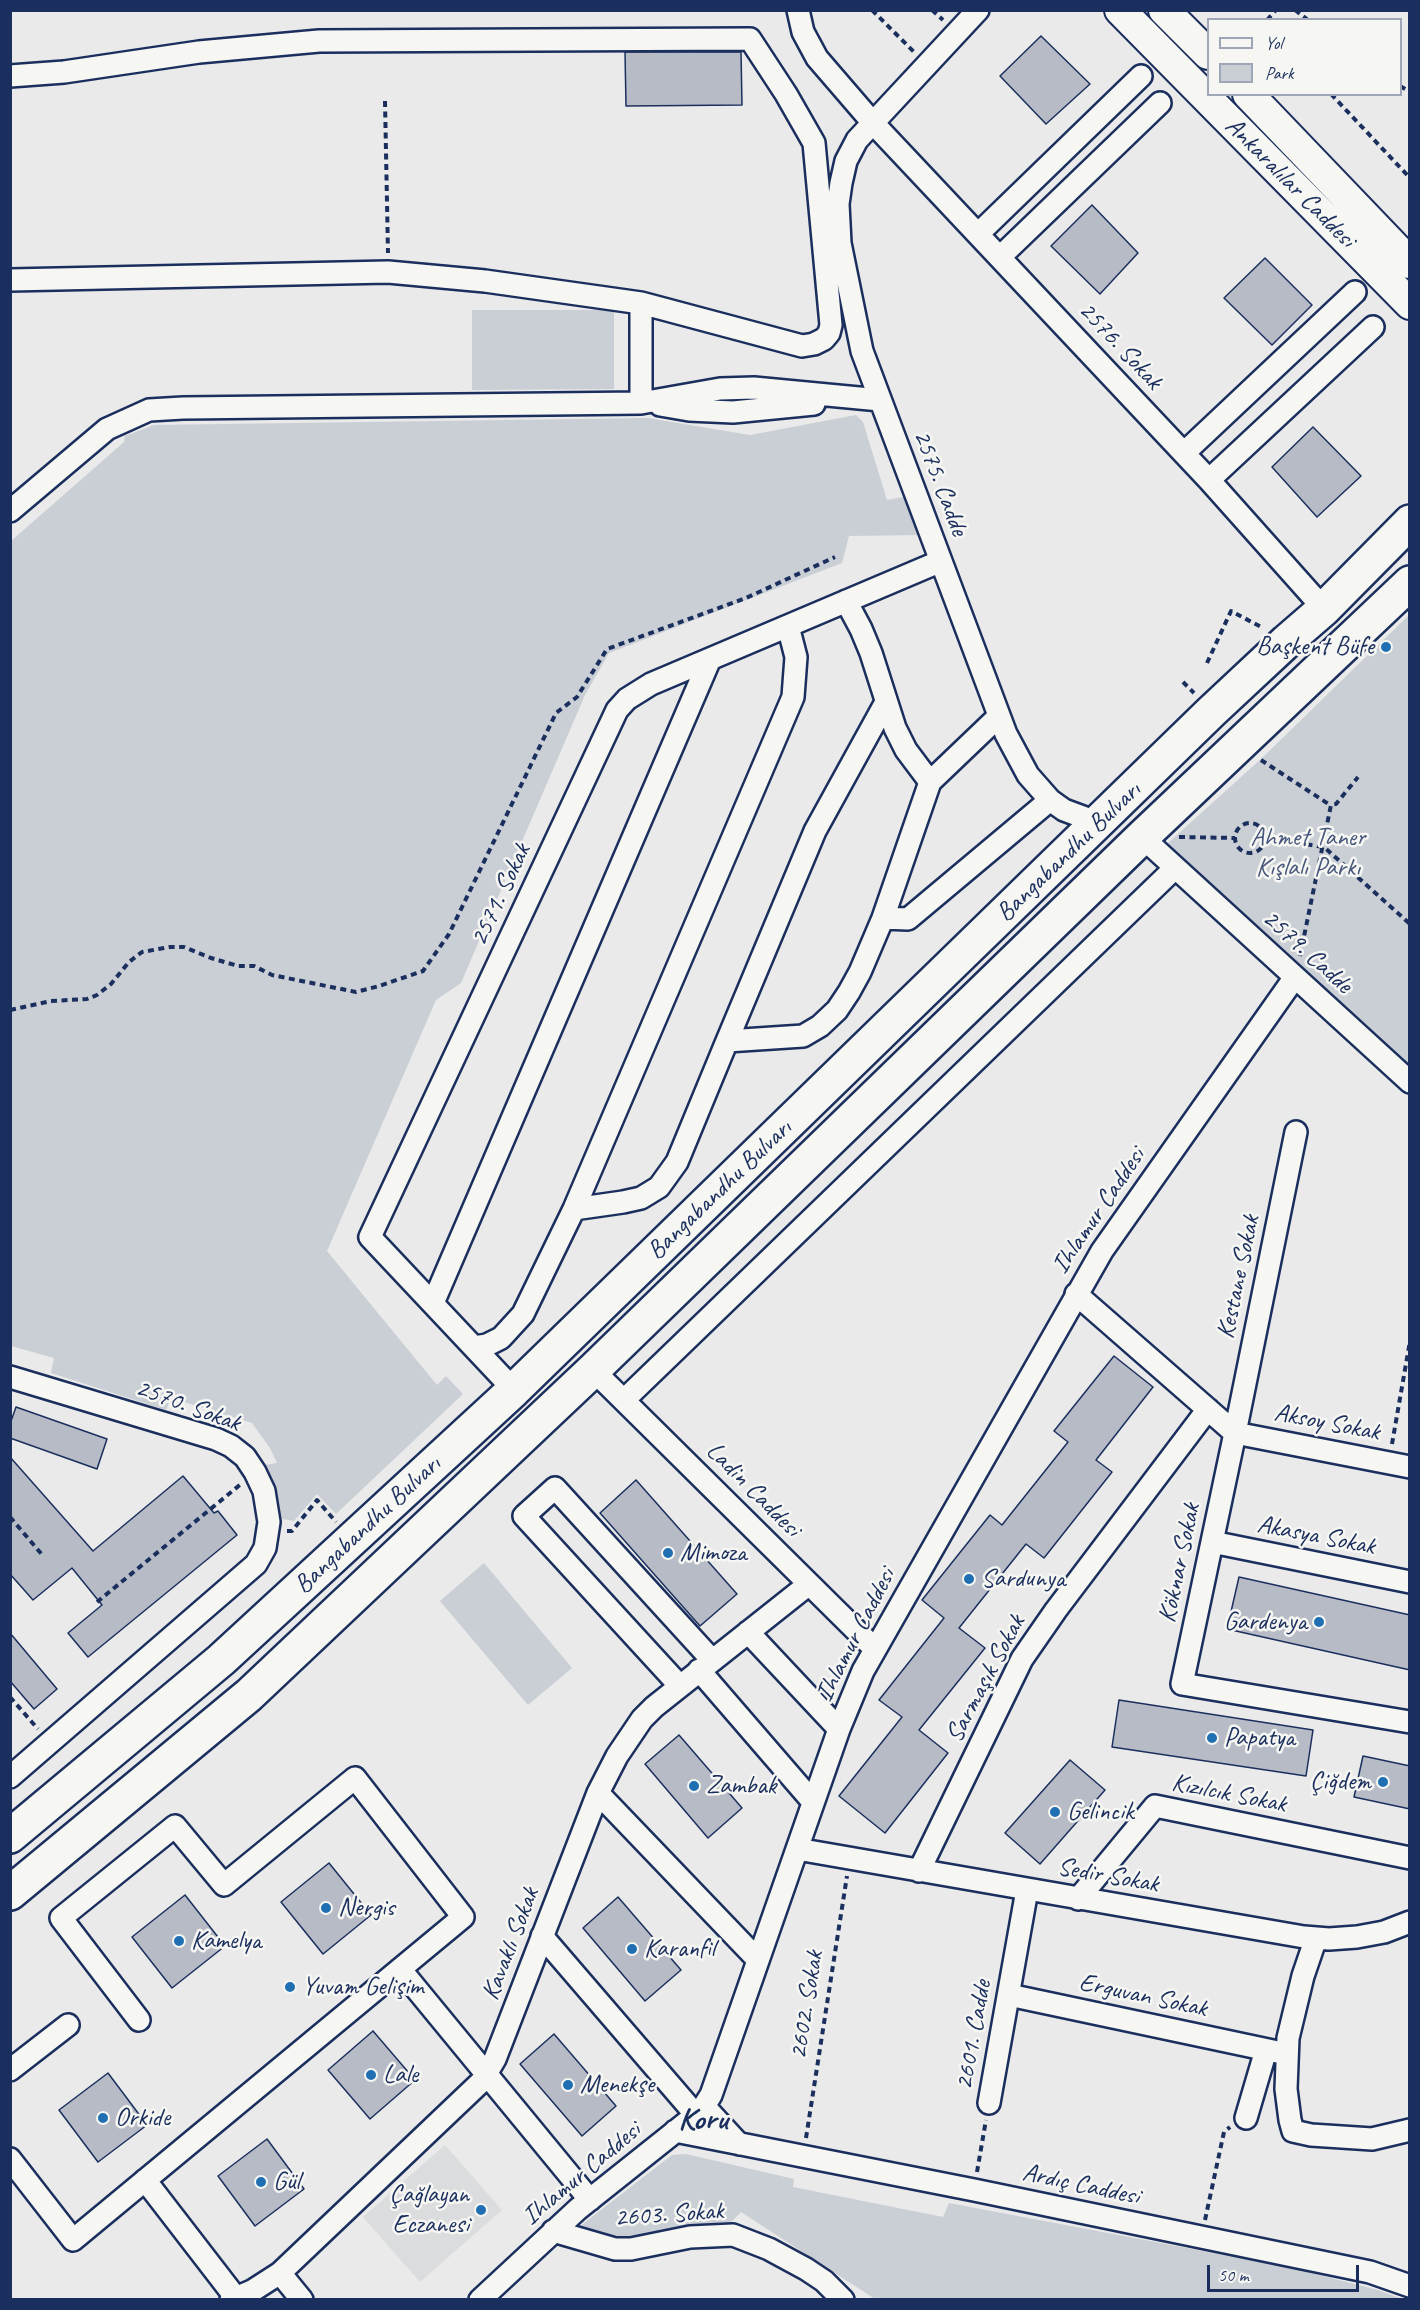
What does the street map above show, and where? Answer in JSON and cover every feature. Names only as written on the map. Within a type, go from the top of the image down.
[{"type":"main road","name":"Ankaralılar Caddesi","points":[[1120,10],[1410,304]]},
{"type":"main road","points":[[1164,10],[1207,52]]},
{"type":"main road","name":"Ankaralılar Caddesi","points":[[1250,96],[1410,263]]},
{"type":"main road","name":"Bangabandhu Bulvarı","points":[[10,1836],[221,1660],[514,1389],[1211,712],[1324,609],[1410,522]]},
{"type":"main road","name":"Bangabandhu Bulvarı","points":[[10,1893],[249,1695],[1156,837],[1410,583]]},
{"type":"main road","points":[[1099,823],[1156,837]]},
{"type":"street","name":"2576. Sokak","points":[[798,10],[803,32],[817,57],[873,123],[1184,453],[1324,609]]},
{"type":"street","name":"2575. Cadde","points":[[978,10],[857,140],[846,161],[838,204],[838,228],[856,331],[998,717],[1028,775],[1050,800],[1064,810],[1099,823]]},
{"type":"street","points":[[10,76],[64,72],[199,51],[319,41],[750,39],[786,94],[814,143],[831,325],[824,339],[814,344],[801,346],[641,303],[485,280],[388,272],[10,280]]},
{"type":"street","points":[[978,234],[1140,76]]},
{"type":"street","points":[[1000,257],[1160,103]]},
{"type":"street","points":[[1184,453],[1355,292]]},
{"type":"street","points":[[641,303],[641,403]]},
{"type":"street","points":[[1209,480],[1373,327]]},
{"type":"street","points":[[10,511],[107,429],[149,410],[641,403],[689,410],[733,412],[776,406],[880,400]]},
{"type":"street","name":"2571. Sokak","points":[[514,1389],[370,1237],[617,710],[639,690],[941,561]]},
{"type":"street","points":[[846,601],[871,652],[895,728],[906,750],[930,782]]},
{"type":"street","points":[[474,1347],[487,1345],[501,1338],[523,1314],[574,1209],[793,697],[796,657],[788,626]]},
{"type":"street","points":[[433,1303],[710,659]]},
{"type":"street","points":[[574,1209],[641,1198],[659,1186],[677,1162],[815,831],[885,702]]},
{"type":"street","points":[[728,1041],[803,1036],[820,1026],[837,1010],[860,972],[883,918],[930,782],[998,717]]},
{"type":"street","points":[[883,918],[908,919],[1050,800]]},
{"type":"street","name":"2579. Cadde","points":[[1156,837],[1175,868],[1410,1082]]},
{"type":"street","points":[[624,1400],[1175,868]]},
{"type":"street","name":"Ihlamur Caddesi","points":[[480,2300],[553,2231],[700,2110],[711,2095],[839,1729],[875,1649],[1076,1294],[1116,1229],[1295,977]]},
{"type":"street","name":"Kestane Sokak","points":[[1235,1433],[1296,1132]]},
{"type":"street","points":[[1076,1294],[1235,1433]]},
{"type":"street","name":"Ladin Caddesi","points":[[593,1370],[875,1649]]},
{"type":"street","name":"2570. Sokak","points":[[10,1377],[216,1439],[237,1449],[255,1472],[264,1491],[268,1506],[268,1531]]},
{"type":"street","name":"Sarmaşık Sokak","points":[[919,1871],[1022,1659],[1056,1610],[1208,1409]]},
{"type":"street","name":"Aksoy Sokak","points":[[1235,1433],[1399,1465]]},
{"type":"street","name":"Köknar Sokak","points":[[1235,1433],[1182,1684],[1410,1722]]},
{"type":"street","points":[[679,1685],[524,1516],[555,1488],[705,1665],[813,1802]]},
{"type":"street","points":[[14,1767],[50,1743],[256,1564],[265,1548],[268,1531]]},
{"type":"street","name":"Akasya Sokak","points":[[1212,1542],[1410,1582]]},
{"type":"street","name":"Kavaklı Sokak","points":[[244,2297],[280,2273],[476,2088],[495,2059],[598,1793],[616,1756],[642,1719],[679,1685],[809,1584]]},
{"type":"street","points":[[748,1632],[839,1729]]},
{"type":"street","points":[[10,2159],[73,2240],[463,1917],[355,1778],[224,1885],[175,1826],[61,1918],[139,2020]]},
{"type":"street","points":[[598,1793],[758,1960]]},
{"type":"street","name":"Kızılcık Sokak","points":[[1078,1899],[1155,1806],[1410,1858]]},
{"type":"street","name":"Sedir Sokak","points":[[796,1849],[1316,1938],[1364,1936],[1384,1932],[1410,1922]]},
{"type":"street","name":"2601. Cadde","points":[[989,2103],[1027,1890]]},
{"type":"street","points":[[542,1936],[700,2110],[739,2144]]},
{"type":"street","points":[[1246,2118],[1295,2006],[1316,1938]]},
{"type":"street","points":[[400,1969],[590,2200]]},
{"type":"street","name":"Erguvan Sokak","points":[[1009,1995],[1276,2052]]},
{"type":"street","points":[[10,2070],[68,2025]]},
{"type":"street","points":[[1276,2052],[1286,2089],[1293,2131],[1372,2139],[1410,2130]]},
{"type":"street","name":"Ardıç Caddesi","points":[[675,2131],[1370,2272],[1410,2286]]},
{"type":"street","points":[[145,2180],[244,2297]]},
{"type":"street","name":"2603. Sokak","points":[[553,2231],[615,2249],[630,2249],[690,2236],[733,2235],[769,2249],[806,2269],[824,2281],[843,2300]]},
{"type":"street","points":[[280,2273],[302,2300]]},
{"type":"path","points":[[872,10],[927,65]]},
{"type":"path","points":[[1333,96],[1410,178]]},
{"type":"path","points":[[385,101],[388,272]]},
{"type":"path","points":[[10,1010],[51,1001],[87,999],[97,995],[111,984],[129,962],[142,952],[170,947],[184,947],[238,966],[254,966],[272,975],[356,992],[423,971],[449,934],[556,713],[577,697],[607,649],[746,598],[835,556]]},
{"type":"path","points":[[1207,663],[1231,611],[1263,628]]},
{"type":"path","points":[[1183,682],[1194,693]]},
{"type":"path","points":[[1261,759],[1331,805]]},
{"type":"path","points":[[1331,805],[1336,804],[1358,777]]},
{"type":"path","points":[[1295,977],[1331,805]]},
{"type":"path","points":[[1253,823],[1262,828],[1265,838],[1260,850],[1251,853],[1238,847],[1235,838],[1243,825],[1253,823]]},
{"type":"path","points":[[1156,837],[1235,838]]},
{"type":"path","points":[[1265,838],[1324,847],[1410,924]]},
{"type":"path","points":[[1399,1465],[1410,1341]]},
{"type":"path","points":[[97,1602],[255,1472]]},
{"type":"path","points":[[268,1531],[292,1531],[317,1500]]},
{"type":"path","points":[[10,1517],[44,1557]]},
{"type":"path","points":[[10,1697],[50,1743]]},
{"type":"path","name":"2602. Sokak","points":[[803,2157],[850,1859]]},
{"type":"path","name":"2601. Cadde","points":[[974,2190],[989,2103]]},
{"type":"path","points":[[1201,2237],[1224,2132],[1246,2118]]},
{"type":"shaded area","points":[[445,2145],[502,2210],[420,2282],[363,2217]]},
{"type":"green space","points":[[472,310],[614,310],[614,389],[472,390]]},
{"type":"green space","points":[[856,415],[863,422],[887,500],[909,496],[921,535],[849,536],[842,563],[609,653],[585,695],[461,983],[436,1000],[327,1251],[437,1385],[446,1376],[463,1394],[336,1514],[317,1494],[294,1521],[282,1519],[265,1465],[277,1463],[270,1448],[252,1423],[171,1398],[166,1410],[51,1373],[54,1358],[11,1346],[11,541],[124,442],[125,436],[154,425],[648,418],[750,435]]},
{"type":"green space","name":"Ahmet Taner Kışlalı Parkı","points":[[1409,615],[1409,1082],[1158,852],[1261,759]]},
{"type":"green space","points":[[484,1563],[572,1668],[528,1705],[440,1601]]},
{"type":"green space","points":[[686,2154],[794,2179],[793,2187],[943,2217],[949,2203],[1288,2267],[1378,2290],[1402,2299],[875,2299],[741,2212],[723,2230],[657,2231],[615,2242],[575,2230],[672,2155]]},
{"type":"building","points":[[1041,36],[1090,84],[1046,124],[1000,76]]},
{"type":"building","points":[[625,52],[741,52],[742,105],[626,106]]},
{"type":"building","points":[[1092,205],[1138,253],[1100,294],[1051,246]]},
{"type":"building","points":[[1265,258],[1312,305],[1272,345],[1224,298]]},
{"type":"building","points":[[1313,427],[1361,476],[1317,517],[1272,467]]},
{"type":"building","name":"Sardunya","points":[[1114,1356],[1153,1387],[1096,1460],[1112,1472],[1044,1558],[1026,1544],[959,1628],[985,1648],[919,1730],[948,1753],[885,1833],[839,1796],[902,1717],[879,1700],[944,1618],[922,1600],[990,1515],[1002,1525],[1068,1442],[1054,1431]]},
{"type":"building","points":[[16,1407],[107,1439],[97,1469],[10,1438],[10,1424]]},
{"type":"building","points":[[10,1457],[93,1551],[183,1476],[214,1513],[218,1511],[237,1535],[88,1657],[68,1633],[102,1605],[72,1568],[33,1600],[10,1574]]},
{"type":"building","name":"Mimoza","points":[[636,1480],[737,1594],[700,1626],[600,1513]]},
{"type":"building","name":"Gardenya","points":[[1239,1577],[1410,1615],[1410,1670],[1227,1629]]},
{"type":"building","points":[[10,1633],[57,1689],[34,1709],[10,1681]]},
{"type":"building","name":"Papatya","points":[[1119,1700],[1313,1730],[1306,1776],[1112,1747]]},
{"type":"building","name":"Zambak","points":[[679,1735],[742,1808],[708,1838],[645,1764]]},
{"type":"building","name":"Çiğdem","points":[[1363,1756],[1410,1766],[1410,1809],[1354,1797]]},
{"type":"building","name":"Gelincik","points":[[1070,1760],[1105,1790],[1040,1864],[1005,1833]]},
{"type":"building","name":"Nergis","points":[[329,1863],[371,1915],[323,1954],[281,1902]]},
{"type":"building","name":"Kamelya","points":[[185,1895],[225,1946],[172,1988],[132,1937]]},
{"type":"building","name":"Karanfil","points":[[618,1897],[681,1970],[645,2001],[583,1928]]},
{"type":"building","name":"Lale","points":[[373,2031],[415,2080],[370,2119],[328,2070]]},
{"type":"building","name":"Menekşe","points":[[554,2034],[616,2106],[582,2136],[520,2064]]},
{"type":"building","name":"Orkide","points":[[108,2073],[147,2125],[98,2162],[59,2110]]},
{"type":"building","name":"Gül","points":[[267,2139],[304,2189],[255,2226],[218,2176]]},
{"type":"place","name":"Başkent Büfe","points":[[1386,647]]},
{"type":"place","name":"Mimoza","points":[[668,1553]]},
{"type":"place","name":"Sardunya","points":[[969,1579]]},
{"type":"place","name":"Gardenya","points":[[1319,1622]]},
{"type":"place","name":"Papatya","points":[[1212,1738]]},
{"type":"place","name":"Çiğdem","points":[[1383,1782]]},
{"type":"place","name":"Zambak","points":[[694,1786]]},
{"type":"place","name":"Gelincik","points":[[1055,1812]]},
{"type":"place","name":"Nergis","points":[[326,1908]]},
{"type":"place","name":"Kamelya","points":[[179,1941]]},
{"type":"place","name":"Karanfil","points":[[632,1949]]},
{"type":"place","name":"Yuvam Gelişim","points":[[290,1987]]},
{"type":"place","name":"Lale","points":[[371,2075]]},
{"type":"place","name":"Menekşe","points":[[568,2085]]},
{"type":"place","name":"Orkide","points":[[103,2118]]},
{"type":"place","name":"Gül","points":[[261,2182]]},
{"type":"place","name":"Çağlayan Eczanesi","points":[[481,2210]]},
{"type":"district","name":"Koru","points":[[703,2121]]}]
